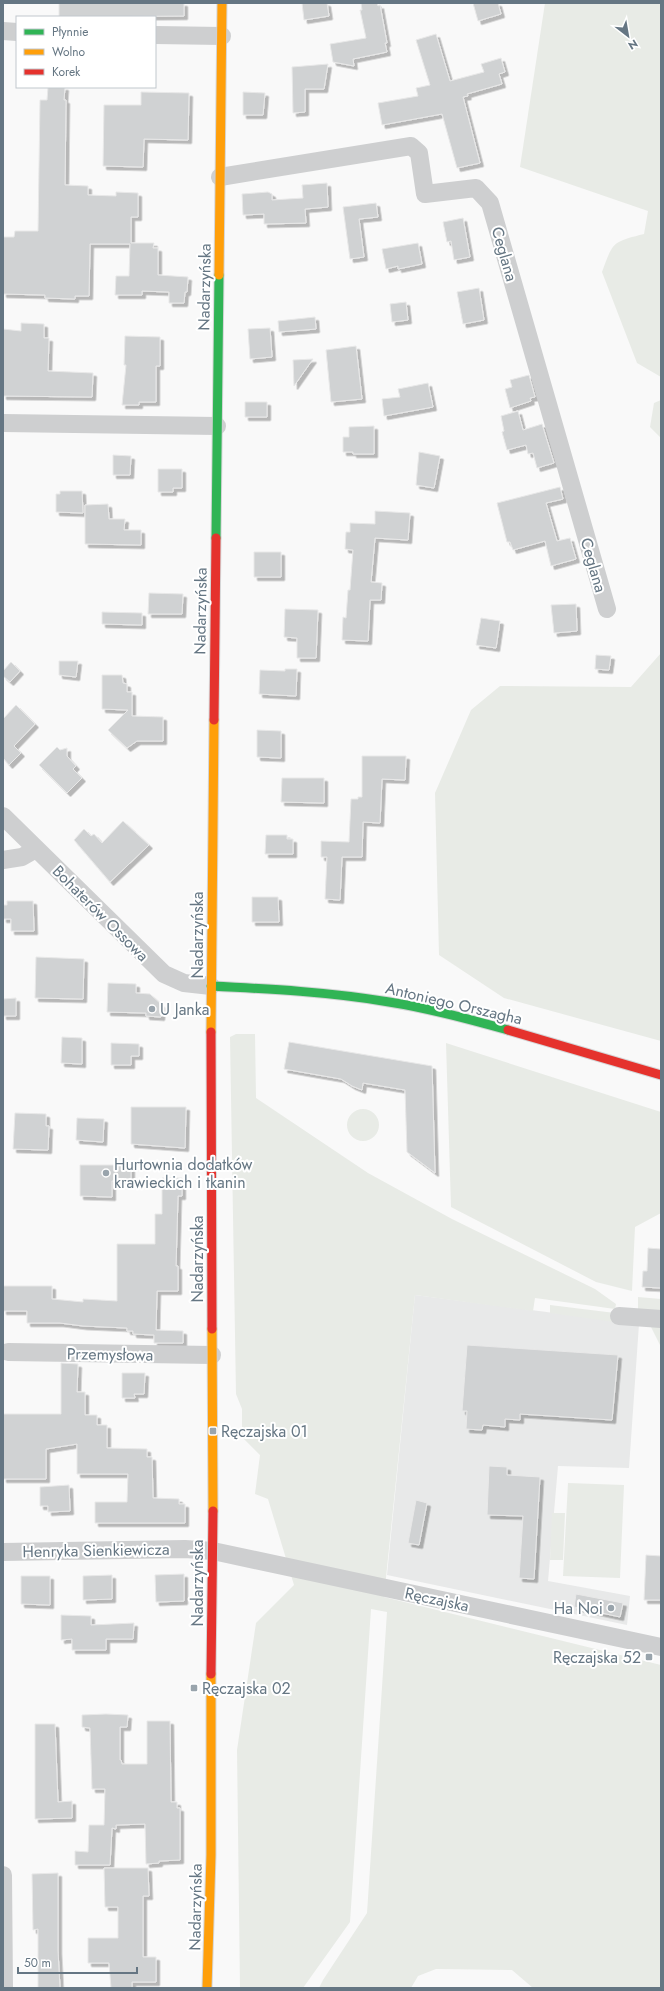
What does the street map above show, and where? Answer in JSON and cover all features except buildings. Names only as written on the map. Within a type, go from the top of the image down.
[{"type":"main road","name":"Nadarzyńska","points":[[207,1988],[212,1855],[211,1701],[213,1551],[211,986],[222,3]]},
{"type":"main road","name":"Antoniego Orszagha","points":[[211,986],[329,995],[415,1007],[474,1021],[661,1075]]},
{"type":"street","points":[[3,31],[16,32]]},
{"type":"street","points":[[156,35],[222,36]]},
{"type":"street","name":"Ceglana","points":[[220,177],[411,146],[420,153],[425,194],[476,188],[490,202],[607,609]]},
{"type":"street","points":[[3,423],[217,426]]},
{"type":"street","name":"Bohaterów Ossowa","points":[[3,816],[164,974],[184,983],[211,986]]},
{"type":"street","points":[[3,860],[22,857],[36,849]]},
{"type":"street","points":[[619,1316],[661,1319]]},
{"type":"street","name":"Przemysłowa","points":[[8,1352],[212,1355]]},
{"type":"street","name":"Henryka Sienkiewicza","points":[[3,1552],[185,1549],[213,1551]]},
{"type":"street","name":"Ręczajska","points":[[213,1551],[661,1647]]},
{"type":"street","points":[[3,1875],[4,1988]]},
{"type":"shaded area","points":[[545,3],[661,3],[661,377],[637,363],[602,272],[615,245],[625,239],[644,234],[648,211],[520,167]]},
{"type":"shaded area","points":[[661,400],[661,438],[650,427],[654,403]]},
{"type":"shaded area","points":[[661,653],[661,1041],[504,998],[439,955],[435,793],[471,710],[500,686],[631,687]]},
{"type":"shaded area","points":[[236,1034],[255,1034],[256,1098],[368,1173],[452,1219],[595,1289],[616,1304],[615,1309],[535,1298],[533,1311],[415,1295],[384,1597],[661,1665],[661,1988],[533,1988],[512,1970],[436,1969],[418,1976],[411,1988],[319,1988],[367,1913],[387,1612],[371,1609],[350,1922],[303,1988],[240,1988],[237,1750],[256,1623],[294,1585],[268,1499],[255,1494],[260,1455],[242,1437],[242,1409],[236,1394],[230,1037]]},
{"type":"shaded area","points":[[446,1043],[661,1112],[661,1213],[635,1227],[632,1291],[596,1282],[451,1207]]},
{"type":"shaded area","points":[[360,1109],[366,1109],[375,1113],[379,1125],[375,1137],[366,1141],[360,1141],[351,1137],[347,1128],[347,1122],[351,1113]]},
{"type":"shaded area","points":[[415,1295],[639,1324],[629,1468],[558,1466],[548,1581],[630,1596],[627,1625],[387,1575]]},
{"type":"shaded area","points":[[638,1297],[661,1299],[661,1311],[638,1309]]},
{"type":"shaded area","points":[[550,1305],[615,1313],[614,1322],[550,1313]]},
{"type":"shaded area","points":[[650,1325],[661,1326],[661,1347]]},
{"type":"shaded area","points":[[568,1483],[624,1485],[620,1578],[563,1576]]},
{"type":"shaded area","points":[[552,1513],[565,1513],[563,1560],[550,1560]]},
{"type":"traffic: fast","points":[[216,538],[219,275]]},
{"type":"traffic: fast","points":[[211,986],[300,991],[404,1004],[508,1030]]},
{"type":"traffic: slow","points":[[219,275],[222,3]]},
{"type":"traffic: slow","points":[[211,1032],[214,720]]},
{"type":"traffic: slow","points":[[212,1329],[213,1511]]},
{"type":"traffic: slow","points":[[207,1988],[211,1855],[211,1674]]},
{"type":"traffic: jam","points":[[214,720],[216,538]]},
{"type":"traffic: jam","points":[[508,1030],[661,1075]]},
{"type":"traffic: jam","points":[[211,1032],[212,1329]]},
{"type":"traffic: jam","points":[[211,1674],[213,1511]]},
{"type":"place","name":"U Janka","points":[[152,1009]]},
{"type":"place","name":"Hurtownia dodatków krawieckich i tkanin","points":[[106,1173]]},
{"type":"place","name":"Ręczajska 01","points":[[213,1431]]},
{"type":"place","name":"Ha Noi","points":[[611,1608]]},
{"type":"place","name":"Ręczajska 52","points":[[649,1657]]},
{"type":"place","name":"Ręczajska 02","points":[[194,1688]]}]
